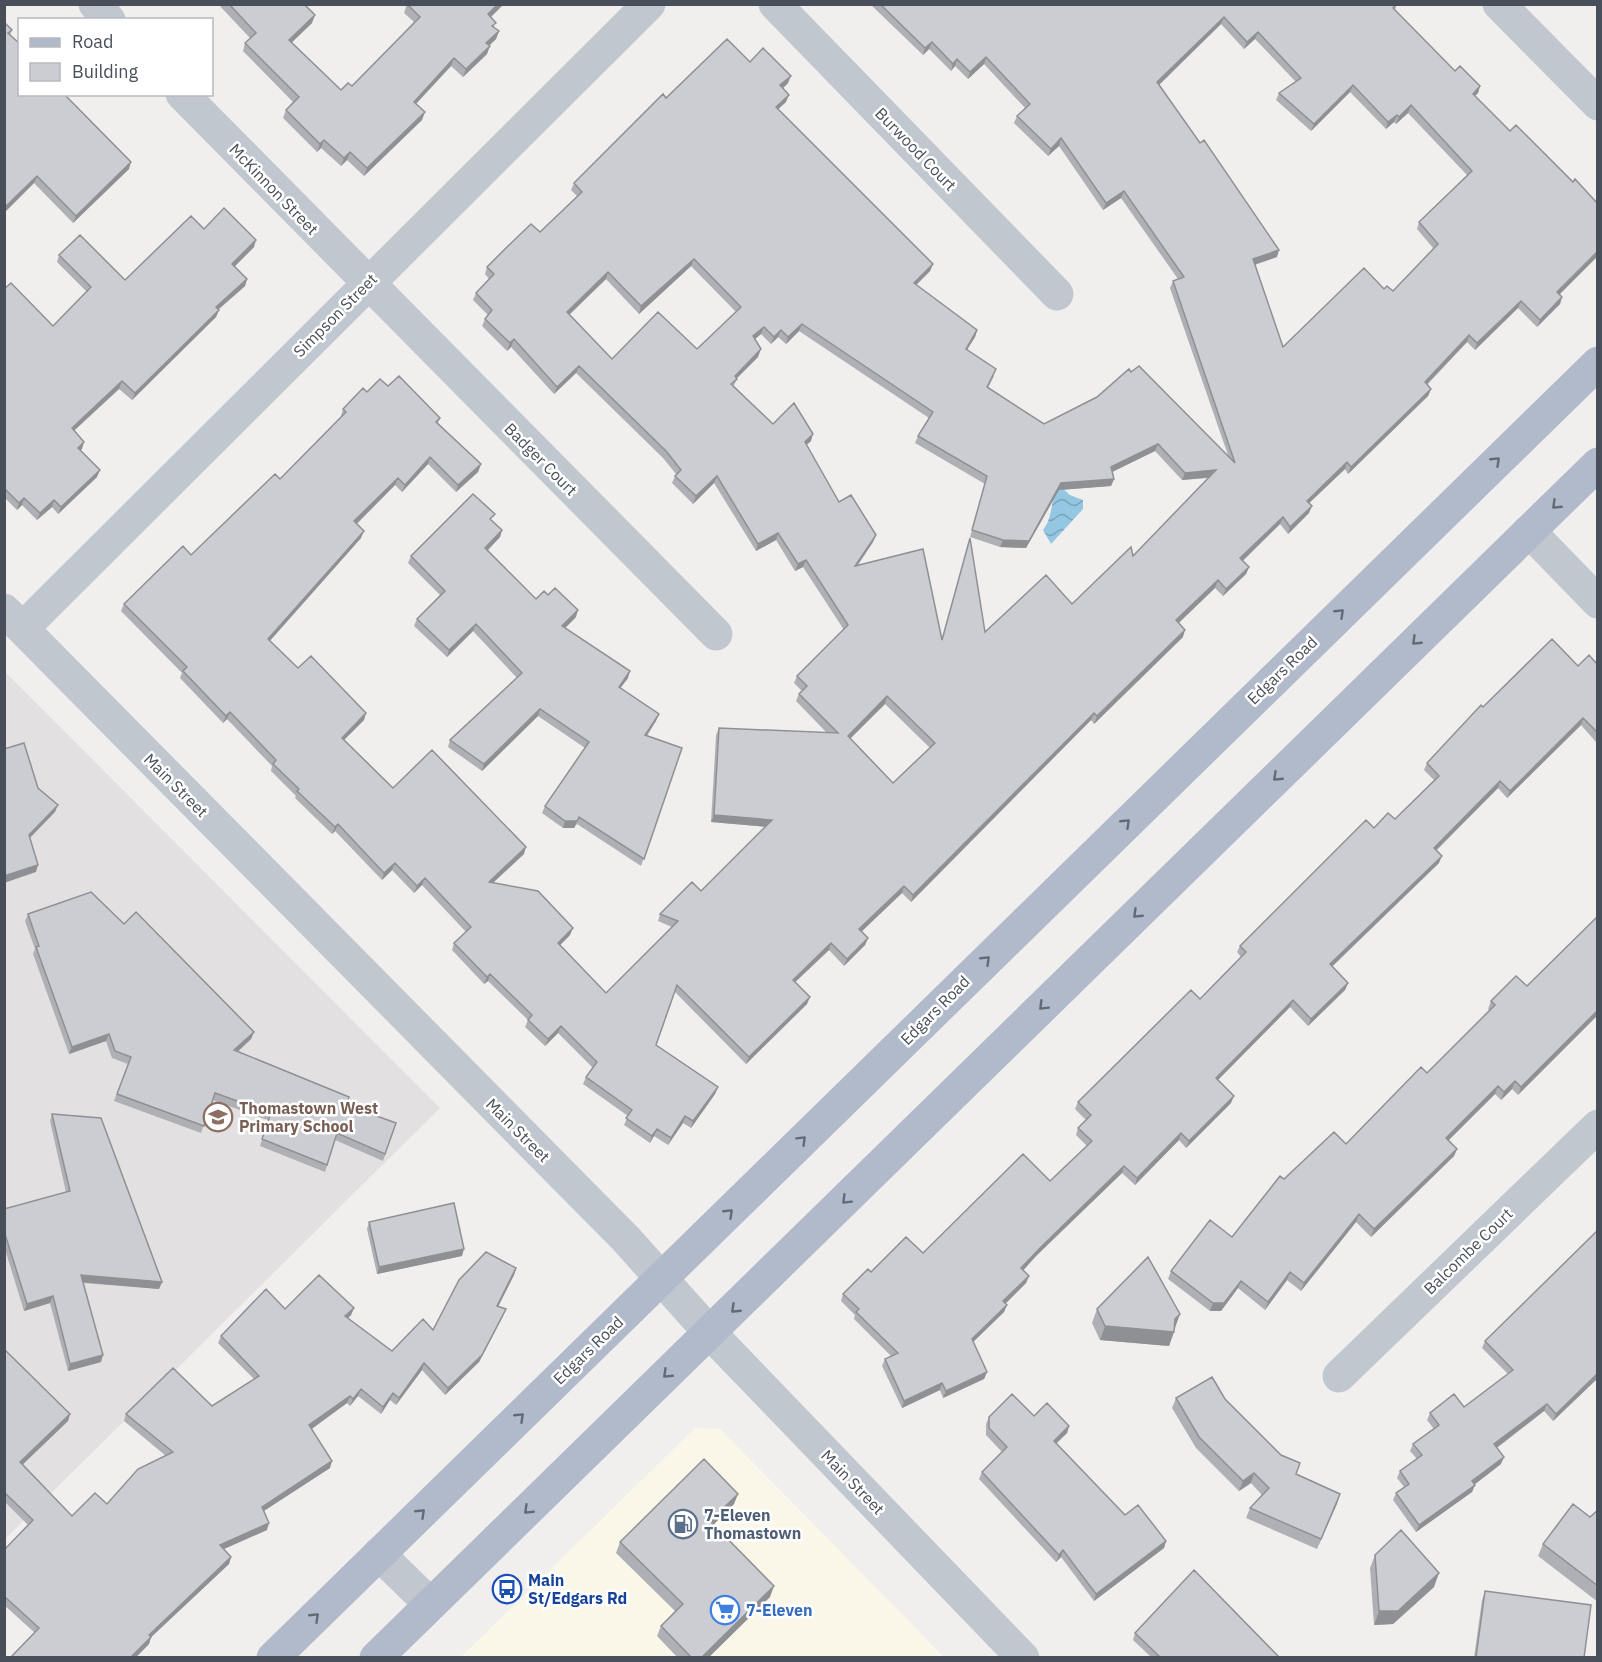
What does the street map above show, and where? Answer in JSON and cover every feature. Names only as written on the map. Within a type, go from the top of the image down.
[{"type":"main road","name":"Edgars Road","points":[[273,1658],[1598,363]]},
{"type":"main road","points":[[376,1658],[1598,464]]},
{"type":"street","points":[[95,4],[107,18]]},
{"type":"street","name":"Simpson Street","points":[[14,619],[366,284],[649,4]]},
{"type":"street","name":"Burwood Court","points":[[775,4],[1057,294]]},
{"type":"street","points":[[1499,4],[1598,104]]},
{"type":"street","name":"McKinnon Street","points":[[184,96],[366,284]]},
{"type":"street","name":"Badger Court","points":[[366,284],[716,634]]},
{"type":"street","points":[[1529,531],[1598,602]]},
{"type":"street","name":"Main Street","points":[[14,619],[626,1239],[710,1333],[1023,1658]]},
{"type":"street","name":"Balcombe Court","points":[[1339,1376],[1598,1126]]},
{"type":"street","points":[[379,1554],[430,1604]]},
{"type":"shaded area","name":"Thomastown West Primary School","points":[[5,672],[440,1108],[5,1539]]},
{"type":"shaded area","points":[[695,1428],[720,1429],[944,1657],[460,1658]]},
{"type":"water","points":[[1061,487],[1070,495],[1083,500],[1083,509],[1051,544],[1043,530],[1050,516],[1056,489]]},
{"type":"building","points":[[229,4],[304,4],[315,15],[289,40],[341,90],[348,83],[352,86],[420,17],[407,4],[498,4],[488,14],[496,23],[492,26],[499,31],[486,43],[490,46],[466,69],[454,58],[414,102],[425,112],[367,168],[350,152],[344,158],[324,140],[320,144],[286,110],[299,97],[245,43],[256,33]]},
{"type":"building","points":[[880,4],[1396,4],[1393,8],[1455,71],[1460,66],[1480,86],[1473,94],[1510,131],[1516,125],[1573,182],[1575,179],[1598,204],[1598,251],[1557,292],[1562,297],[1540,320],[1521,301],[1477,343],[1469,335],[1425,382],[1431,389],[1351,467],[1347,462],[1307,501],[1312,506],[1290,527],[1283,517],[1240,558],[1249,567],[1226,589],[1218,580],[1176,620],[1185,630],[1097,716],[1094,713],[913,895],[904,886],[859,929],[868,938],[847,959],[831,943],[793,980],[810,997],[749,1057],[677,985],[656,1045],[718,1087],[693,1121],[685,1116],[671,1138],[657,1129],[652,1136],[626,1118],[632,1110],[586,1077],[597,1062],[561,1026],[548,1039],[528,1020],[532,1015],[490,974],[487,977],[454,943],[471,927],[425,878],[417,886],[395,863],[384,873],[338,824],[335,827],[297,791],[299,789],[273,764],[276,760],[230,712],[226,716],[183,671],[187,667],[124,604],[183,546],[191,555],[275,474],[280,479],[346,412],[343,409],[363,388],[367,392],[380,379],[388,386],[399,376],[440,418],[436,422],[481,464],[458,485],[430,457],[405,485],[398,478],[354,521],[364,531],[268,639],[298,668],[311,656],[366,713],[342,738],[393,788],[432,750],[526,847],[489,882],[538,891],[573,928],[558,943],[606,993],[678,921],[660,914],[692,882],[701,891],[772,820],[714,815],[719,728],[838,733],[799,694],[807,686],[797,676],[848,625],[806,560],[798,564],[778,533],[758,544],[717,476],[696,496],[675,476],[681,470],[666,451],[579,366],[557,387],[514,339],[510,343],[485,319],[492,310],[476,293],[494,274],[487,267],[531,224],[540,232],[582,192],[574,183],[663,94],[666,98],[727,39],[750,62],[763,48],[791,76],[780,85],[789,95],[776,107],[933,264],[914,283],[977,330],[966,349],[996,369],[987,387],[1044,424],[1097,397],[1129,369],[1131,372],[1139,366],[1235,463],[1173,281],[1184,277],[1124,191],[1106,203],[1061,138],[1051,149],[1017,116],[1030,104],[986,57],[970,72],[957,59],[953,64],[932,42],[925,48]],"holes":[[[1224,17],[1247,42],[1258,32],[1301,78],[1279,93],[1314,124],[1353,85],[1388,122],[1397,115],[1399,117],[1411,105],[1472,171],[1419,222],[1438,244],[1393,291],[1387,286],[1384,289],[1364,268],[1283,347],[1253,259],[1279,250],[1204,140],[1200,143],[1157,82]],[[694,259],[741,307],[697,349],[658,312],[612,359],[567,312],[608,272],[641,306]],[[802,324],[933,412],[918,436],[987,476],[972,530],[1003,540],[1029,541],[1061,483],[1114,479],[1111,467],[1158,444],[1185,473],[1216,470],[1133,556],[1131,547],[1072,604],[1046,575],[985,632],[970,538],[942,640],[923,549],[855,566],[876,535],[851,495],[839,502],[805,442],[813,434],[794,403],[773,424],[731,384],[737,379],[735,376],[761,349],[753,336],[764,327],[774,337],[781,330],[788,337]],[[887,696],[935,743],[893,783],[848,736]]]},
{"type":"building","points":[[4,22],[12,30],[8,33],[18,42],[18,96],[66,96],[131,162],[76,216],[37,176],[4,208]]},
{"type":"building","points":[[224,208],[256,240],[232,264],[247,279],[216,307],[219,310],[135,393],[122,381],[72,428],[84,442],[78,448],[100,470],[61,507],[54,500],[40,513],[24,498],[19,503],[4,488],[4,289],[11,283],[53,326],[91,287],[59,255],[80,235],[125,280],[191,216],[204,229]]},
{"type":"building","points":[[473,494],[495,514],[490,519],[502,530],[485,548],[536,599],[544,591],[548,595],[555,588],[578,610],[562,626],[630,671],[619,687],[659,714],[645,735],[682,748],[644,859],[579,817],[577,821],[565,821],[545,806],[589,742],[540,709],[484,764],[450,740],[522,673],[476,624],[449,650],[417,619],[445,591],[411,556]]},
{"type":"building","points":[[1552,639],[1578,666],[1589,655],[1598,665],[1598,733],[1583,718],[1510,791],[1500,781],[1434,848],[1442,856],[1330,964],[1348,983],[1311,1019],[1293,1000],[1216,1078],[1234,1096],[1189,1141],[1181,1133],[1137,1178],[1124,1166],[1040,1248],[1021,1268],[1029,1276],[1003,1301],[1007,1305],[972,1339],[987,1372],[946,1391],[942,1383],[904,1401],[885,1359],[898,1353],[856,1312],[859,1309],[843,1294],[868,1269],[871,1272],[906,1237],[923,1253],[1023,1154],[1050,1181],[1092,1141],[1078,1128],[1091,1115],[1078,1102],[1191,990],[1200,999],[1246,952],[1240,946],[1366,820],[1374,828],[1388,813],[1395,819],[1439,776],[1427,763],[1481,705],[1483,707]]},
{"type":"building","points":[[24,743],[38,788],[58,805],[29,835],[38,865],[4,876],[4,749]]},
{"type":"building","points":[[91,892],[124,924],[136,912],[254,1032],[234,1050],[349,1097],[346,1105],[396,1123],[385,1154],[337,1133],[327,1165],[262,1139],[271,1113],[215,1093],[204,1126],[117,1094],[131,1057],[115,1051],[109,1034],[72,1047],[36,947],[39,946],[28,914]]},
{"type":"building","points":[[1598,916],[1598,1010],[1521,1087],[1515,1081],[1504,1092],[1498,1086],[1446,1138],[1457,1149],[1374,1229],[1359,1214],[1304,1283],[1290,1272],[1268,1302],[1241,1281],[1224,1303],[1213,1303],[1171,1271],[1210,1220],[1232,1237],[1280,1176],[1284,1179],[1334,1132],[1346,1144],[1421,1067],[1427,1073],[1495,1005],[1491,1001],[1516,976],[1527,986]]},
{"type":"building","points":[[52,1114],[101,1118],[162,1282],[81,1275],[103,1355],[70,1364],[53,1296],[27,1304],[4,1231],[4,1209],[70,1191]]},
{"type":"building","points":[[454,1203],[464,1249],[379,1267],[369,1222]]},
{"type":"building","points":[[1598,1230],[1598,1373],[1556,1414],[1547,1404],[1494,1444],[1504,1457],[1472,1481],[1475,1485],[1419,1525],[1396,1493],[1409,1484],[1400,1471],[1422,1455],[1413,1444],[1439,1425],[1430,1413],[1454,1394],[1464,1407],[1513,1370],[1485,1341]]},
{"type":"building","points":[[486,1252],[516,1268],[497,1306],[506,1309],[482,1355],[448,1388],[424,1363],[399,1398],[393,1393],[383,1407],[361,1389],[353,1399],[350,1396],[309,1425],[332,1461],[262,1507],[269,1523],[220,1545],[231,1557],[149,1635],[151,1637],[130,1658],[10,1658],[39,1628],[4,1596],[4,1550],[33,1520],[4,1492],[4,1349],[70,1414],[20,1462],[72,1516],[95,1493],[107,1504],[138,1469],[173,1452],[126,1414],[173,1368],[212,1406],[259,1376],[221,1336],[266,1289],[285,1309],[319,1275],[354,1308],[345,1316],[392,1351],[423,1319],[433,1330],[459,1280]]},
{"type":"building","points":[[1148,1257],[1180,1314],[1175,1319],[1174,1332],[1105,1326],[1097,1309]]},
{"type":"building","points":[[1212,1377],[1225,1399],[1281,1455],[1300,1463],[1296,1474],[1340,1494],[1321,1539],[1250,1508],[1269,1488],[1254,1473],[1243,1481],[1199,1437],[1176,1398]]},
{"type":"building","points":[[1012,1394],[1034,1416],[1047,1403],[1069,1426],[1054,1441],[1125,1515],[1138,1505],[1166,1541],[1096,1594],[1063,1550],[1059,1555],[982,1472],[1007,1447],[989,1428],[989,1417]]},
{"type":"building","points":[[704,1459],[738,1494],[710,1521],[774,1586],[701,1658],[692,1658],[661,1626],[683,1604],[620,1542]]},
{"type":"building","points":[[1573,1504],[1590,1517],[1598,1510],[1598,1586],[1543,1544]]},
{"type":"building","points":[[1401,1530],[1439,1573],[1398,1611],[1379,1611],[1375,1555]]},
{"type":"building","points":[[1194,1570],[1280,1658],[1161,1658],[1135,1633]]},
{"type":"building","points":[[1485,1591],[1591,1605],[1584,1658],[1476,1657]]},
{"type":"place","name":"Thomastown West Primary School","points":[[218,1117]]},
{"type":"place","name":"7-Eleven Thomastown","points":[[683,1524]]},
{"type":"place","name":"Main St/Edgars Rd","points":[[507,1589]]},
{"type":"place","name":"7-Eleven","points":[[725,1610]]}]
